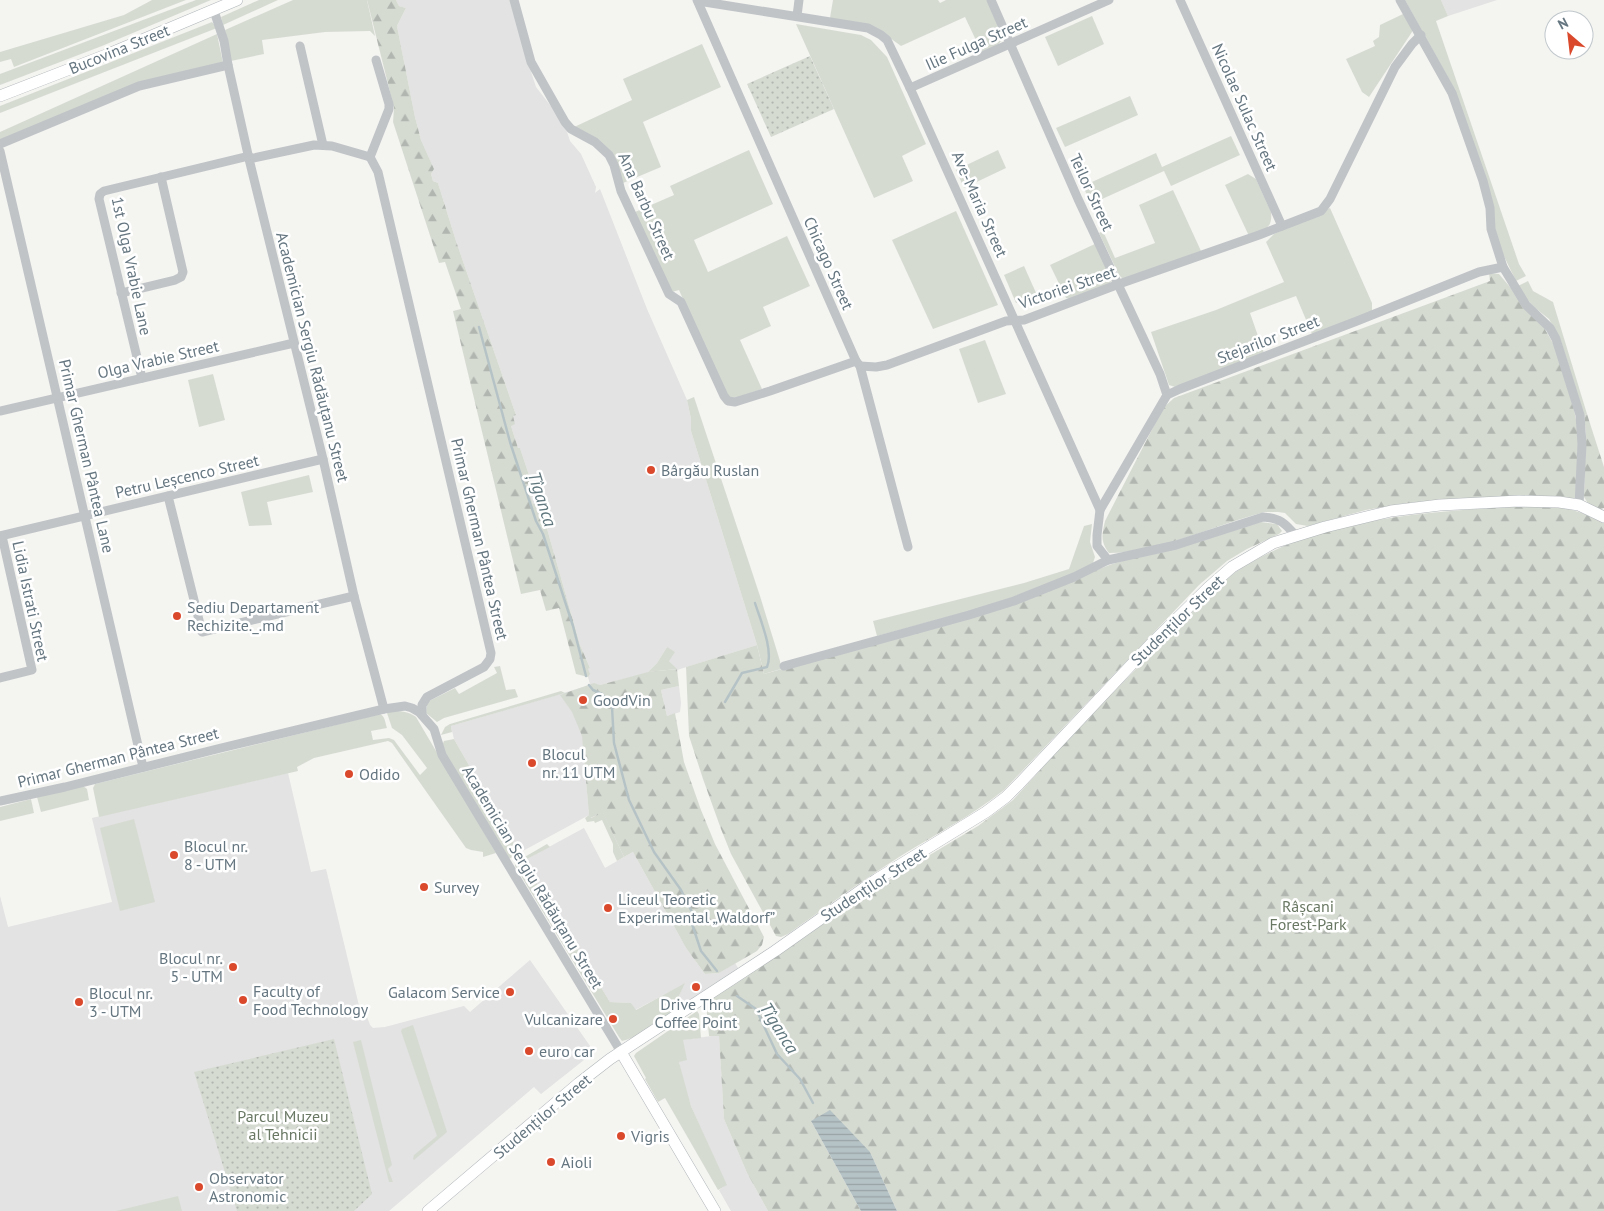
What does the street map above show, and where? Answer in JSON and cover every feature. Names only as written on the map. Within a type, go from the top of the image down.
[{"type":"main road","name":"Bucovina Street","points":[[0,96],[106,55],[237,0]]},
{"type":"main road","name":"Studenților Street","points":[[428,1211],[610,1059],[775,950],[877,879],[969,824],[998,804],[1150,645],[1208,588],[1232,567],[1254,553],[1273,543],[1325,527],[1391,511],[1440,505],[1519,501],[1559,502],[1578,505],[1604,517]]},
{"type":"main road","points":[[622,1052],[715,1211]]},
{"type":"street","name":"Ana Barbu Street","points":[[514,0],[531,62],[542,85],[571,129],[594,142],[609,155],[621,190],[669,294],[681,302],[724,396],[728,401],[735,402]]},
{"type":"street","name":"Ave-Maria Street","points":[[698,0],[868,28],[881,34],[890,46],[910,88],[1100,510]]},
{"type":"street","name":"Chicago Street","points":[[698,0],[858,364],[908,547]]},
{"type":"street","points":[[797,16],[799,0]]},
{"type":"street","name":"Teilor Street","points":[[991,0],[1074,190],[1160,374],[1167,395]]},
{"type":"street","name":"Ilie Fulga Street","points":[[910,88],[1109,0]]},
{"type":"street","name":"Nicolae Sulac Street","points":[[1180,0],[1282,226]]},
{"type":"street","points":[[1400,0],[1452,93],[1490,208],[1491,228],[1503,267],[1526,305],[1550,328],[1556,339],[1580,415],[1582,428],[1578,505]]},
{"type":"street","points":[[706,18],[710,6],[717,4]]},
{"type":"street","name":"Academician Sergiu Rădăuțanu Street","points":[[214,11],[224,41],[249,158],[323,459],[354,596],[384,709]]},
{"type":"street","name":"Victoriei Street","points":[[735,402],[858,364],[876,367],[887,365],[1006,321],[1024,320],[1321,211],[1330,199],[1395,68],[1421,35]]},
{"type":"street","points":[[300,46],[323,145]]},
{"type":"street","points":[[370,157],[389,110],[376,60]]},
{"type":"street","points":[[0,144],[139,86],[228,65]]},
{"type":"street","name":"1st Olga Vrabie Lane","points":[[142,378],[98,199],[104,191],[314,145],[323,145],[370,157]]},
{"type":"street","name":"Primar Gherman Pântea Lane","points":[[0,151],[143,767]]},
{"type":"street","name":"Primar Gherman Pântea Street","points":[[370,157],[378,172],[491,653],[490,659],[484,667],[427,697],[422,706],[422,715]]},
{"type":"street","points":[[121,292],[175,280],[181,277],[183,272],[161,177]]},
{"type":"street","name":"Stejarilor Street","points":[[1167,395],[1479,272],[1503,267]]},
{"type":"street","name":"Olga Vrabie Street","points":[[0,411],[294,343]]},
{"type":"street","points":[[1108,560],[1097,546],[1096,535],[1100,510],[1167,395]]},
{"type":"street","name":"Petru Leșcenco Street","points":[[1,536],[323,459]]},
{"type":"street","points":[[168,496],[202,632],[354,596]]},
{"type":"street","points":[[784,666],[969,615],[1014,601],[1074,577],[1108,560],[1176,546],[1263,517],[1275,518],[1285,523],[1296,536]]},
{"type":"street","name":"Lidia Istrati Street","points":[[0,678],[32,670],[1,536]]},
{"type":"street","name":"Primar Gherman Pântea Street","points":[[0,801],[65,787],[384,709],[405,706],[412,708],[422,715]]},
{"type":"street","name":"Academician Sergiu Rădăuțanu Street","points":[[422,715],[434,729],[442,755],[622,1052]]},
{"type":"shaded area","points":[[396,0],[511,0],[536,87],[564,123],[570,141],[581,154],[596,187],[595,193],[600,189],[647,309],[687,400],[691,419],[691,431],[757,645],[677,670],[669,661],[667,647],[657,663],[647,673],[600,685],[590,684],[588,669],[590,668],[580,645],[544,518],[541,518],[536,504],[533,504],[528,489],[533,487],[511,426],[513,416],[516,415],[438,183],[433,181],[431,174],[434,169],[421,140],[397,26],[406,8],[399,6]]},
{"type":"shaded area","points":[[1441,0],[1497,0],[1448,16]]},
{"type":"shaded area","points":[[587,686],[584,758],[589,815],[519,853],[454,739],[451,726]]},
{"type":"shaded area","points":[[679,686],[680,712],[667,716],[661,690]]},
{"type":"shaded area","points":[[288,773],[311,872],[326,869],[361,1014],[367,1017],[373,1028],[385,1027],[464,1006],[470,1012],[530,960],[590,1046],[589,1056],[541,1094],[534,1087],[389,1211],[0,1211],[0,896],[8,927],[112,902],[92,818]]},
{"type":"shaded area","name":"Liceul Teoretic Experimental „Waldorf”","points":[[584,828],[605,868],[633,852],[686,948],[705,974],[719,973],[735,963],[738,968],[684,1004],[679,996],[684,984],[635,1010],[631,1003],[610,1002],[523,861]]},
{"type":"shaded area","points":[[719,1035],[724,1119],[747,1173],[768,1211],[731,1211],[719,1190],[726,1185],[691,1106],[684,1085],[679,1062],[682,1040]]},
{"type":"shaded area","points":[[830,1110],[870,1152],[897,1211],[861,1211],[811,1121]]},
{"type":"green space","points":[[152,0],[186,0],[14,67],[11,59],[0,62],[0,52],[124,15]]},
{"type":"green space","points":[[196,0],[211,0],[102,46],[0,85],[0,74]]},
{"type":"green space","points":[[259,0],[278,0],[223,25],[221,17]]},
{"type":"green space","points":[[293,0],[367,0],[375,36],[370,31],[325,32],[262,40],[264,54],[231,61],[225,30]]},
{"type":"green space","points":[[367,0],[396,0],[399,6],[406,8],[397,26],[421,140],[434,169],[431,174],[433,181],[438,183],[516,415],[513,416],[515,424],[511,426],[533,487],[528,489],[533,504],[535,503],[541,518],[544,518],[580,645],[590,668],[588,669],[590,674],[588,677],[576,674],[559,608],[546,611],[540,590],[521,594],[453,311],[461,309],[445,262],[439,263],[393,122],[394,108]]},
{"type":"green space","points":[[833,0],[938,0],[940,3],[946,0],[987,0],[1003,36],[997,45],[982,53],[965,17],[901,46],[875,27],[830,18]]},
{"type":"green space","points":[[1405,0],[1441,0],[1448,16],[1436,21],[1519,264],[1526,276],[1516,281],[1499,246],[1455,90]]},
{"type":"green space","points":[[1403,14],[1412,26],[1412,32],[1369,97],[1362,92],[1346,59],[1375,46],[1373,41],[1379,37],[1380,25]]},
{"type":"green space","points":[[1092,16],[1104,44],[1058,66],[1045,37]]},
{"type":"green space","points":[[212,22],[217,28],[0,113],[0,106]]},
{"type":"green space","points":[[796,24],[861,35],[871,40],[887,57],[926,144],[902,156],[913,181],[874,198]]},
{"type":"green space","points":[[217,34],[223,63],[139,82],[0,141],[0,132]]},
{"type":"green space","points":[[702,44],[721,87],[643,122],[661,167],[623,183],[617,164],[572,128],[632,100],[623,79]]},
{"type":"green space","points":[[810,56],[834,109],[771,137],[747,84]]},
{"type":"green space","points":[[1130,96],[1138,115],[1065,147],[1056,128]]},
{"type":"green space","points":[[1231,136],[1240,155],[1171,186],[1164,171],[1091,204],[1083,186],[1156,153],[1162,167]]},
{"type":"green space","points":[[749,150],[773,204],[694,240],[708,272],[787,236],[810,286],[763,307],[771,326],[740,340],[762,389],[736,398],[729,397],[721,386],[679,290],[672,292],[635,212],[674,195],[670,186]]},
{"type":"green space","points":[[998,150],[1006,168],[964,188],[956,170]]},
{"type":"green space","points":[[1248,174],[1256,179],[1271,212],[1269,226],[1263,231],[1249,236],[1225,185]]},
{"type":"green space","points":[[1173,190],[1201,251],[1122,278],[1099,233],[1103,231],[1115,258],[1155,243],[1139,205]]},
{"type":"green space","points":[[1330,208],[1372,303],[1372,312],[1312,334],[1296,296],[1250,313],[1264,353],[1175,387],[1169,385],[1151,332],[1216,310],[1284,282],[1266,242],[1274,234]]},
{"type":"green space","points":[[956,211],[998,305],[933,329],[892,240]]},
{"type":"green space","points":[[1097,243],[1112,280],[1109,284],[1069,299],[1066,298],[1050,265]]},
{"type":"green space","points":[[1024,266],[1037,295],[1016,303],[1004,275]]},
{"type":"green space","points":[[1489,273],[1499,274],[1543,326],[1557,350],[1573,404],[1579,436],[1578,490],[1575,498],[1537,496],[1436,500],[1366,510],[1308,526],[1296,524],[1285,513],[1265,512],[1167,543],[1128,552],[1109,553],[1102,538],[1105,521],[1163,408],[1174,398],[1490,281]]},
{"type":"green space","points":[[1528,281],[1533,291],[1553,302],[1587,414],[1584,415],[1560,338],[1549,319],[1534,307],[1518,286]]},
{"type":"green space","points":[[985,340],[1006,394],[978,403],[959,349]]},
{"type":"green space","points":[[213,374],[225,420],[199,427],[188,380]]},
{"type":"green space","points":[[694,397],[780,661],[781,669],[764,674],[757,645],[691,431],[691,419],[687,400]]},
{"type":"green space","points":[[1587,414],[1604,467],[1604,508],[1597,510],[1589,505],[1584,497],[1586,433],[1584,415]]},
{"type":"green space","points":[[309,475],[313,492],[267,502],[272,525],[249,526],[241,492]]},
{"type":"green space","name":"Râșcani Forest-Park","points":[[1519,506],[1562,507],[1582,513],[1604,523],[1604,1211],[897,1211],[870,1152],[811,1121],[861,1211],[768,1211],[747,1173],[724,1119],[719,1036],[709,1036],[706,1002],[898,874],[978,826],[1013,800],[1083,723],[1214,590],[1234,573],[1266,554],[1300,540],[1335,529],[1371,521],[1408,516]]},
{"type":"green space","points":[[1261,522],[1277,524],[1282,531],[1227,561],[1199,585],[1004,790],[968,816],[874,873],[788,934],[781,937],[776,936],[731,854],[703,779],[689,736],[686,667],[757,645],[764,674],[1007,605],[1112,564]]},
{"type":"green space","points":[[1092,524],[1090,542],[1095,557],[1093,563],[1080,571],[995,604],[877,636],[873,621],[1024,583],[1069,569],[1084,526]]},
{"type":"green space","points":[[667,647],[675,652],[669,661],[677,669],[648,672],[657,663]]},
{"type":"green space","points":[[500,666],[506,690],[515,689],[518,697],[444,718],[437,722],[426,713],[427,702],[455,688],[459,694],[497,673],[494,667]]},
{"type":"green space","points":[[677,669],[679,686],[661,690],[667,716],[675,713],[684,762],[701,810],[715,844],[764,937],[762,945],[757,951],[719,973],[705,974],[686,948],[633,852],[624,857],[603,813],[590,818],[582,736],[572,712],[560,695],[594,683],[600,685],[648,672]]},
{"type":"green space","points":[[561,691],[565,693],[451,726],[452,732],[441,735],[445,727],[450,724]]},
{"type":"green space","points":[[390,711],[407,712],[416,717],[496,853],[483,857],[483,852],[466,848],[392,743],[388,741],[314,758],[297,767],[298,771],[99,817],[93,788],[95,784],[380,714],[384,718],[387,728],[371,731],[373,740],[389,738],[394,740],[420,775],[427,768],[402,735],[392,728],[387,713]]},
{"type":"green space","points":[[454,739],[519,853],[509,859],[441,747],[444,741]]},
{"type":"green space","points":[[83,786],[87,789],[89,800],[41,812],[37,797]]},
{"type":"green space","points":[[31,799],[34,813],[0,821],[0,807]]},
{"type":"green space","points":[[603,812],[624,857],[617,861],[613,852],[613,844],[602,820],[595,823],[594,821],[587,822],[585,818],[589,815],[591,818]]},
{"type":"green space","points":[[134,819],[155,902],[120,911],[100,828]]},
{"type":"green space","points":[[547,844],[550,847],[523,861],[610,1002],[631,1003],[636,1010],[685,983],[679,996],[684,1004],[645,1031],[629,1039],[622,1041],[619,1037],[515,866],[516,862]]},
{"type":"green space","points":[[697,1011],[699,1014],[701,1038],[683,1040],[687,1060],[679,1062],[691,1106],[727,1185],[718,1190],[665,1098],[658,1102],[634,1056]]},
{"type":"green space","points":[[413,1025],[447,1132],[414,1160],[414,1155],[437,1136],[401,1031]]},
{"type":"green space","name":"Parcul Muzeu al Tehnicii","points":[[334,1039],[372,1194],[354,1211],[237,1211],[194,1072]]},
{"type":"green space","points":[[361,1040],[392,1165],[388,1169],[393,1182],[389,1182],[353,1042]]},
{"type":"green space","points":[[178,1196],[182,1211],[116,1211]]},
{"type":"waterway","name":"Țîganca","points":[[479,327],[510,442],[573,626],[586,676]]},
{"type":"waterway","points":[[725,702],[742,673],[767,667],[769,660],[768,644],[755,603]]},
{"type":"waterway","name":"Țîganca","points":[[589,685],[593,690],[602,694],[612,707],[614,743],[629,800],[654,852],[681,890],[695,918],[691,921],[701,951],[717,971]]},
{"type":"waterway","name":"Țîganca","points":[[737,996],[756,1009],[777,1054],[800,1079],[813,1103]]},
{"type":"place","name":"Bârgău Ruslan","points":[[651,470]]},
{"type":"place","name":"Sediu Departament Rechizite._.md","points":[[177,616]]},
{"type":"place","name":"GoodVin","points":[[583,700]]},
{"type":"place","name":"Blocul nr. 11 UTM","points":[[532,763]]},
{"type":"place","name":"Odido","points":[[349,774]]},
{"type":"place","name":"Blocul nr. 8 - UTM","points":[[174,855]]},
{"type":"place","name":"Survey","points":[[424,887]]},
{"type":"place","name":"Liceul Teoretic Experimental „Waldorf”","points":[[608,908]]},
{"type":"place","name":"Blocul nr. 5 - UTM","points":[[233,967]]},
{"type":"place","name":"Drive Thru Coffee Point","points":[[696,987]]},
{"type":"place","name":"Galacom Service","points":[[510,992]]},
{"type":"place","name":"Faculty of Food Technology","points":[[243,1000]]},
{"type":"place","name":"Blocul nr. 3 - UTM","points":[[79,1002]]},
{"type":"place","name":"Vulcanizare","points":[[613,1019]]},
{"type":"place","name":"euro car","points":[[529,1051]]},
{"type":"place","name":"Vigris","points":[[621,1136]]},
{"type":"place","name":"Aioli","points":[[551,1162]]},
{"type":"place","name":"Observator Astronomic","points":[[199,1187]]}]
